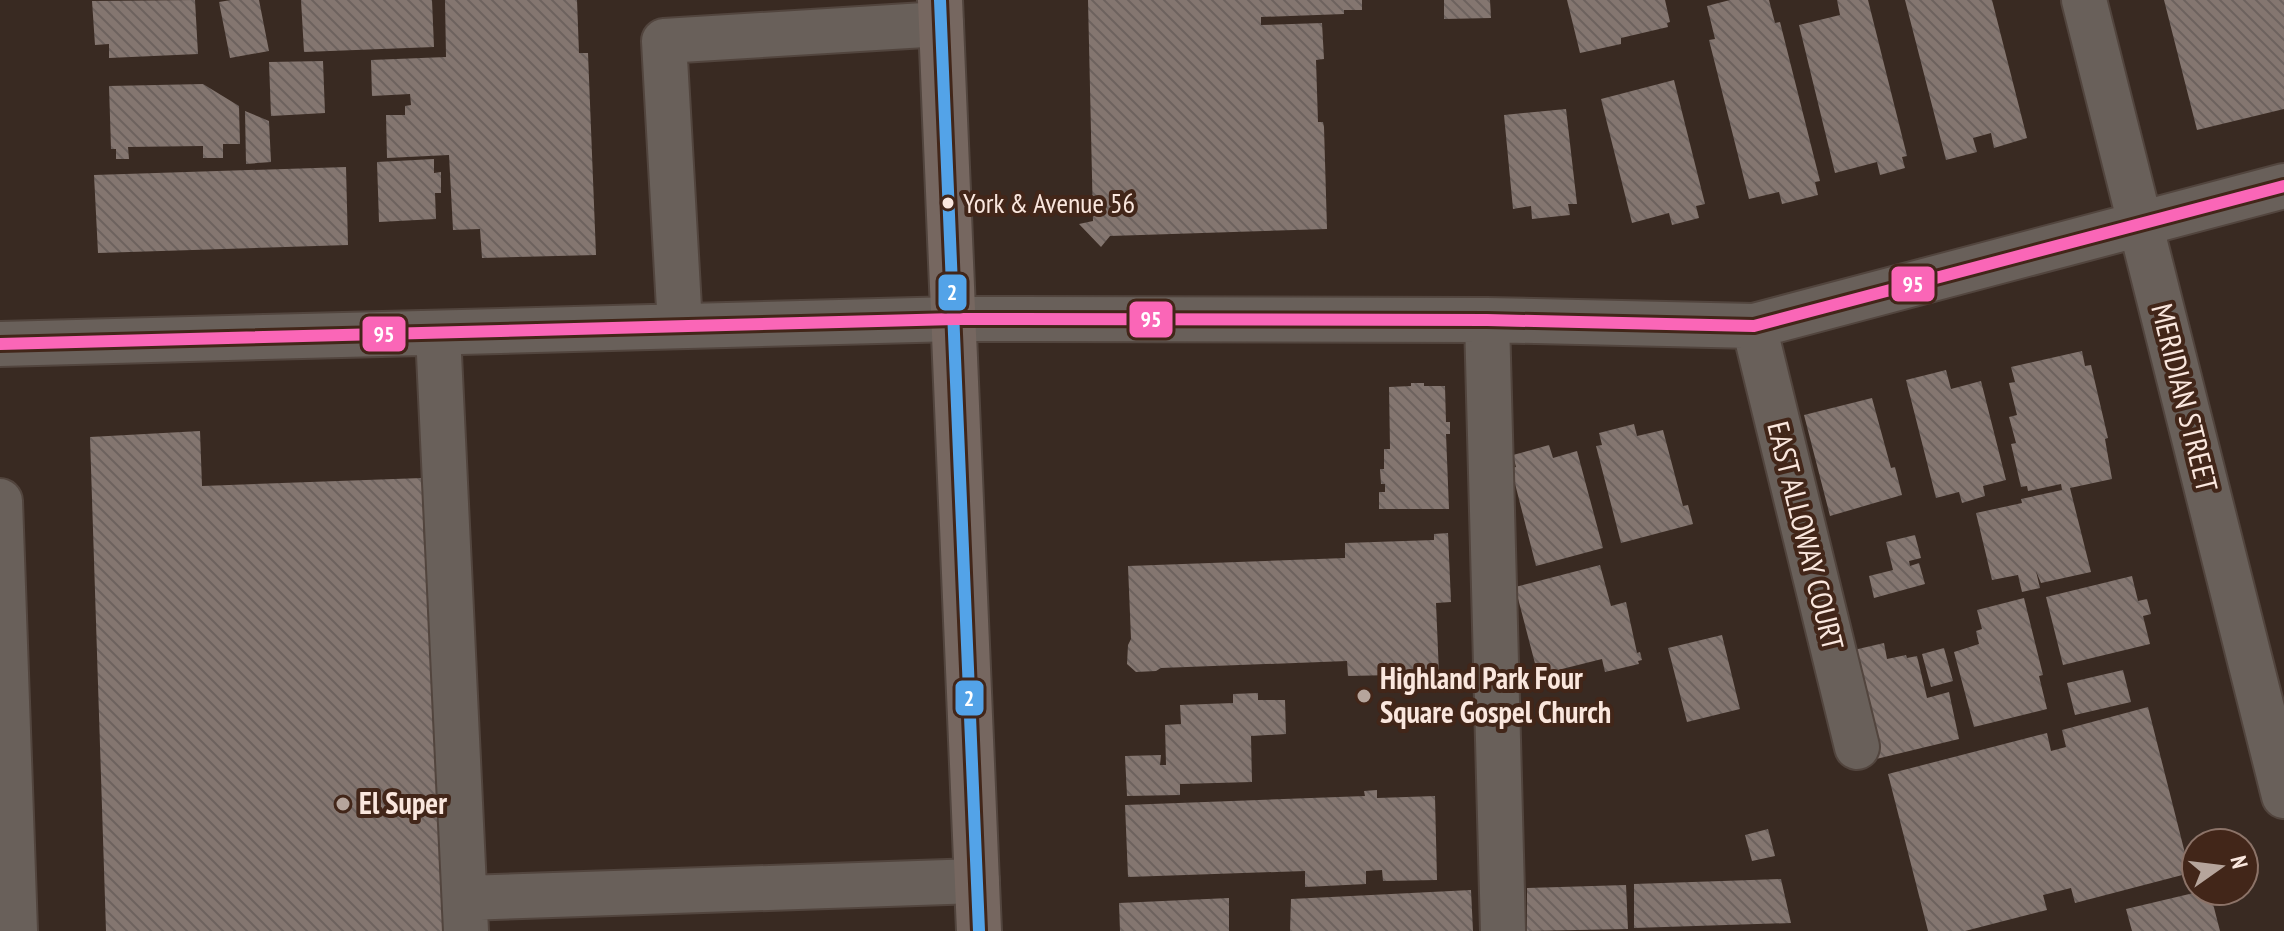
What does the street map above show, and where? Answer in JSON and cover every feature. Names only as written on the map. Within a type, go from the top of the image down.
[{"type":"main road","points":[[941,12],[979,931]]},
{"type":"street","name":"MERIDIAN STREET","points":[[2084,0],[2284,796]]},
{"type":"street","points":[[680,326],[664,41],[941,12]]},
{"type":"street","points":[[0,344],[955,319],[1487,320],[1754,326],[2284,186]]},
{"type":"street","points":[[1487,320],[1503,931]]},
{"type":"street","name":"EAST ALLOWAY COURT","points":[[1754,326],[1857,747]]},
{"type":"street","points":[[438,333],[465,915],[977,881]]},
{"type":"street","points":[[0,501],[15,931]]},
{"type":"building","points":[[195,0],[198,54],[109,58],[109,44],[95,45],[92,1]]},
{"type":"building","points":[[259,0],[269,51],[230,58],[219,2]]},
{"type":"building","points":[[301,0],[432,0],[434,47],[304,52]]},
{"type":"building","points":[[445,0],[577,0],[579,53],[588,53],[596,255],[482,258],[480,229],[453,230],[449,155],[387,158],[386,115],[405,115],[405,106],[411,105],[410,94],[372,96],[371,60],[446,57]]},
{"type":"building","points":[[1088,0],[1362,0],[1362,10],[1344,10],[1344,14],[1261,17],[1261,25],[1322,23],[1324,59],[1316,60],[1318,122],[1323,122],[1324,127],[1327,229],[1110,236],[1101,247],[1079,224],[1093,221]]},
{"type":"building","points":[[1444,0],[1490,0],[1491,18],[1444,19]]},
{"type":"building","points":[[1567,0],[1665,0],[1670,22],[1667,23],[1668,27],[1621,38],[1621,44],[1580,53]]},
{"type":"building","points":[[1730,0],[1769,0],[1775,23],[1780,22],[1820,181],[1815,182],[1818,195],[1782,204],[1779,192],[1749,199],[1709,40],[1715,39],[1707,6]]},
{"type":"building","points":[[1837,0],[1868,0],[1907,156],[1902,157],[1905,168],[1880,175],[1877,162],[1835,173],[1799,25],[1840,15]]},
{"type":"building","points":[[1905,0],[1992,0],[2027,138],[1994,148],[1991,133],[1973,138],[1977,152],[1946,160]]},
{"type":"building","points":[[2164,0],[2284,0],[2284,109],[2197,130]]},
{"type":"building","points":[[323,61],[325,113],[271,116],[269,62]]},
{"type":"building","points":[[1674,80],[1705,204],[1696,206],[1699,218],[1672,225],[1669,213],[1632,223],[1601,99]]},
{"type":"building","points":[[203,84],[239,106],[240,144],[223,144],[223,158],[203,158],[203,146],[128,147],[129,159],[116,159],[116,149],[111,149],[109,86]]},
{"type":"building","points":[[1566,109],[1577,204],[1568,204],[1570,215],[1532,219],[1531,206],[1513,209],[1504,115]]},
{"type":"building","points":[[245,111],[269,121],[271,162],[246,164]]},
{"type":"building","points":[[434,159],[434,173],[441,172],[441,193],[435,193],[436,219],[379,222],[377,162]]},
{"type":"building","points":[[346,167],[348,245],[98,253],[94,175]]},
{"type":"building","points":[[2082,351],[2085,366],[2091,365],[2108,438],[2105,439],[2112,479],[2070,488],[2091,572],[2041,583],[2036,571],[2040,588],[2022,592],[2018,575],[1992,580],[1976,513],[2062,490],[2061,484],[2028,491],[2027,486],[2021,487],[2011,444],[2016,443],[2009,417],[2017,415],[2009,383],[2015,382],[2011,367]]},
{"type":"building","points":[[1946,370],[1951,389],[1981,381],[2006,480],[1983,486],[1985,496],[1962,503],[1959,492],[1936,498],[1906,380]]},
{"type":"building","points":[[1411,383],[1445,386],[1446,422],[1450,422],[1450,434],[1446,434],[1449,509],[1379,509],[1379,492],[1385,492],[1380,469],[1384,469],[1384,449],[1390,449],[1389,387],[1411,386]]},
{"type":"building","points":[[1872,398],[1891,468],[1895,467],[1902,495],[1830,516],[1804,415]]},
{"type":"building","points":[[1634,424],[1637,436],[1663,430],[1683,506],[1688,505],[1693,524],[1621,543],[1596,446],[1602,445],[1599,433]]},
{"type":"building","points":[[200,431],[202,486],[422,478],[424,545],[435,544],[448,931],[106,931],[90,437]]},
{"type":"building","points":[[1549,445],[1553,458],[1577,451],[1603,548],[1536,566],[1511,468],[1516,467],[1513,455]]},
{"type":"building","points":[[1448,533],[1451,602],[1436,603],[1439,674],[1348,676],[1347,661],[1161,668],[1136,672],[1127,664],[1131,639],[1128,566],[1345,558],[1345,543],[1434,540],[1434,534]]},
{"type":"building","points":[[1915,535],[1921,558],[1909,561],[1910,566],[1919,563],[1925,584],[1874,598],[1869,576],[1893,570],[1886,542]]},
{"type":"building","points":[[1600,565],[1611,606],[1626,602],[1637,653],[1640,652],[1642,660],[1638,661],[1639,664],[1605,672],[1602,659],[1538,675],[1515,587]]},
{"type":"building","points":[[2132,576],[2138,601],[2147,599],[2151,614],[2143,616],[2150,644],[2063,665],[2046,597]]},
{"type":"building","points":[[2024,598],[2043,675],[2039,676],[2047,709],[1974,727],[1954,652],[1979,644],[1976,631],[1982,629],[1977,610]]},
{"type":"building","points":[[1722,635],[1740,709],[1687,722],[1668,648]]},
{"type":"building","points":[[1884,643],[1887,659],[1917,656],[1927,698],[1949,692],[1959,739],[1872,760],[1845,652]]},
{"type":"building","points":[[1944,648],[1953,681],[1931,687],[1922,654]]},
{"type":"building","points":[[2123,670],[2131,702],[2075,715],[2067,683]]},
{"type":"building","points":[[1258,693],[1258,700],[1285,700],[1286,734],[1251,736],[1252,782],[1180,784],[1180,795],[1127,796],[1125,756],[1161,755],[1160,765],[1166,765],[1165,725],[1181,724],[1180,705],[1233,703],[1233,694]]},
{"type":"building","points":[[2148,707],[2180,833],[2180,876],[2075,903],[2071,888],[2043,895],[2047,910],[1965,931],[1928,931],[1888,774],[2047,733],[2051,751],[2066,747],[2062,730]]},
{"type":"building","points":[[1377,790],[1377,798],[1435,796],[1437,880],[1383,881],[1382,870],[1366,871],[1366,884],[1305,887],[1305,871],[1128,877],[1125,805],[1365,796],[1364,791]]},
{"type":"building","points":[[1768,829],[1775,856],[1752,861],[1745,835]]},
{"type":"building","points":[[1781,879],[1791,923],[1634,928],[1634,884]]},
{"type":"building","points":[[1626,885],[1628,929],[1527,931],[1527,888]]},
{"type":"building","points":[[1471,890],[1473,931],[1290,931],[1291,899]]},
{"type":"building","points":[[2180,896],[2180,907],[2214,907],[2220,931],[2132,931],[2126,909]]},
{"type":"building","points":[[1229,898],[1229,931],[1120,931],[1119,903]]},
{"type":"transit line","name":"2","points":[[940,0],[979,931]]},
{"type":"transit line","name":"95","points":[[0,344],[955,319],[1487,320],[1754,326],[2284,186]]},
{"type":"place","name":"York & Avenue 56","points":[[948,203]]},
{"type":"place","name":"Highland Park Four Square Gospel Church","points":[[1364,696]]},
{"type":"place","name":"El Super","points":[[343,804]]}]
